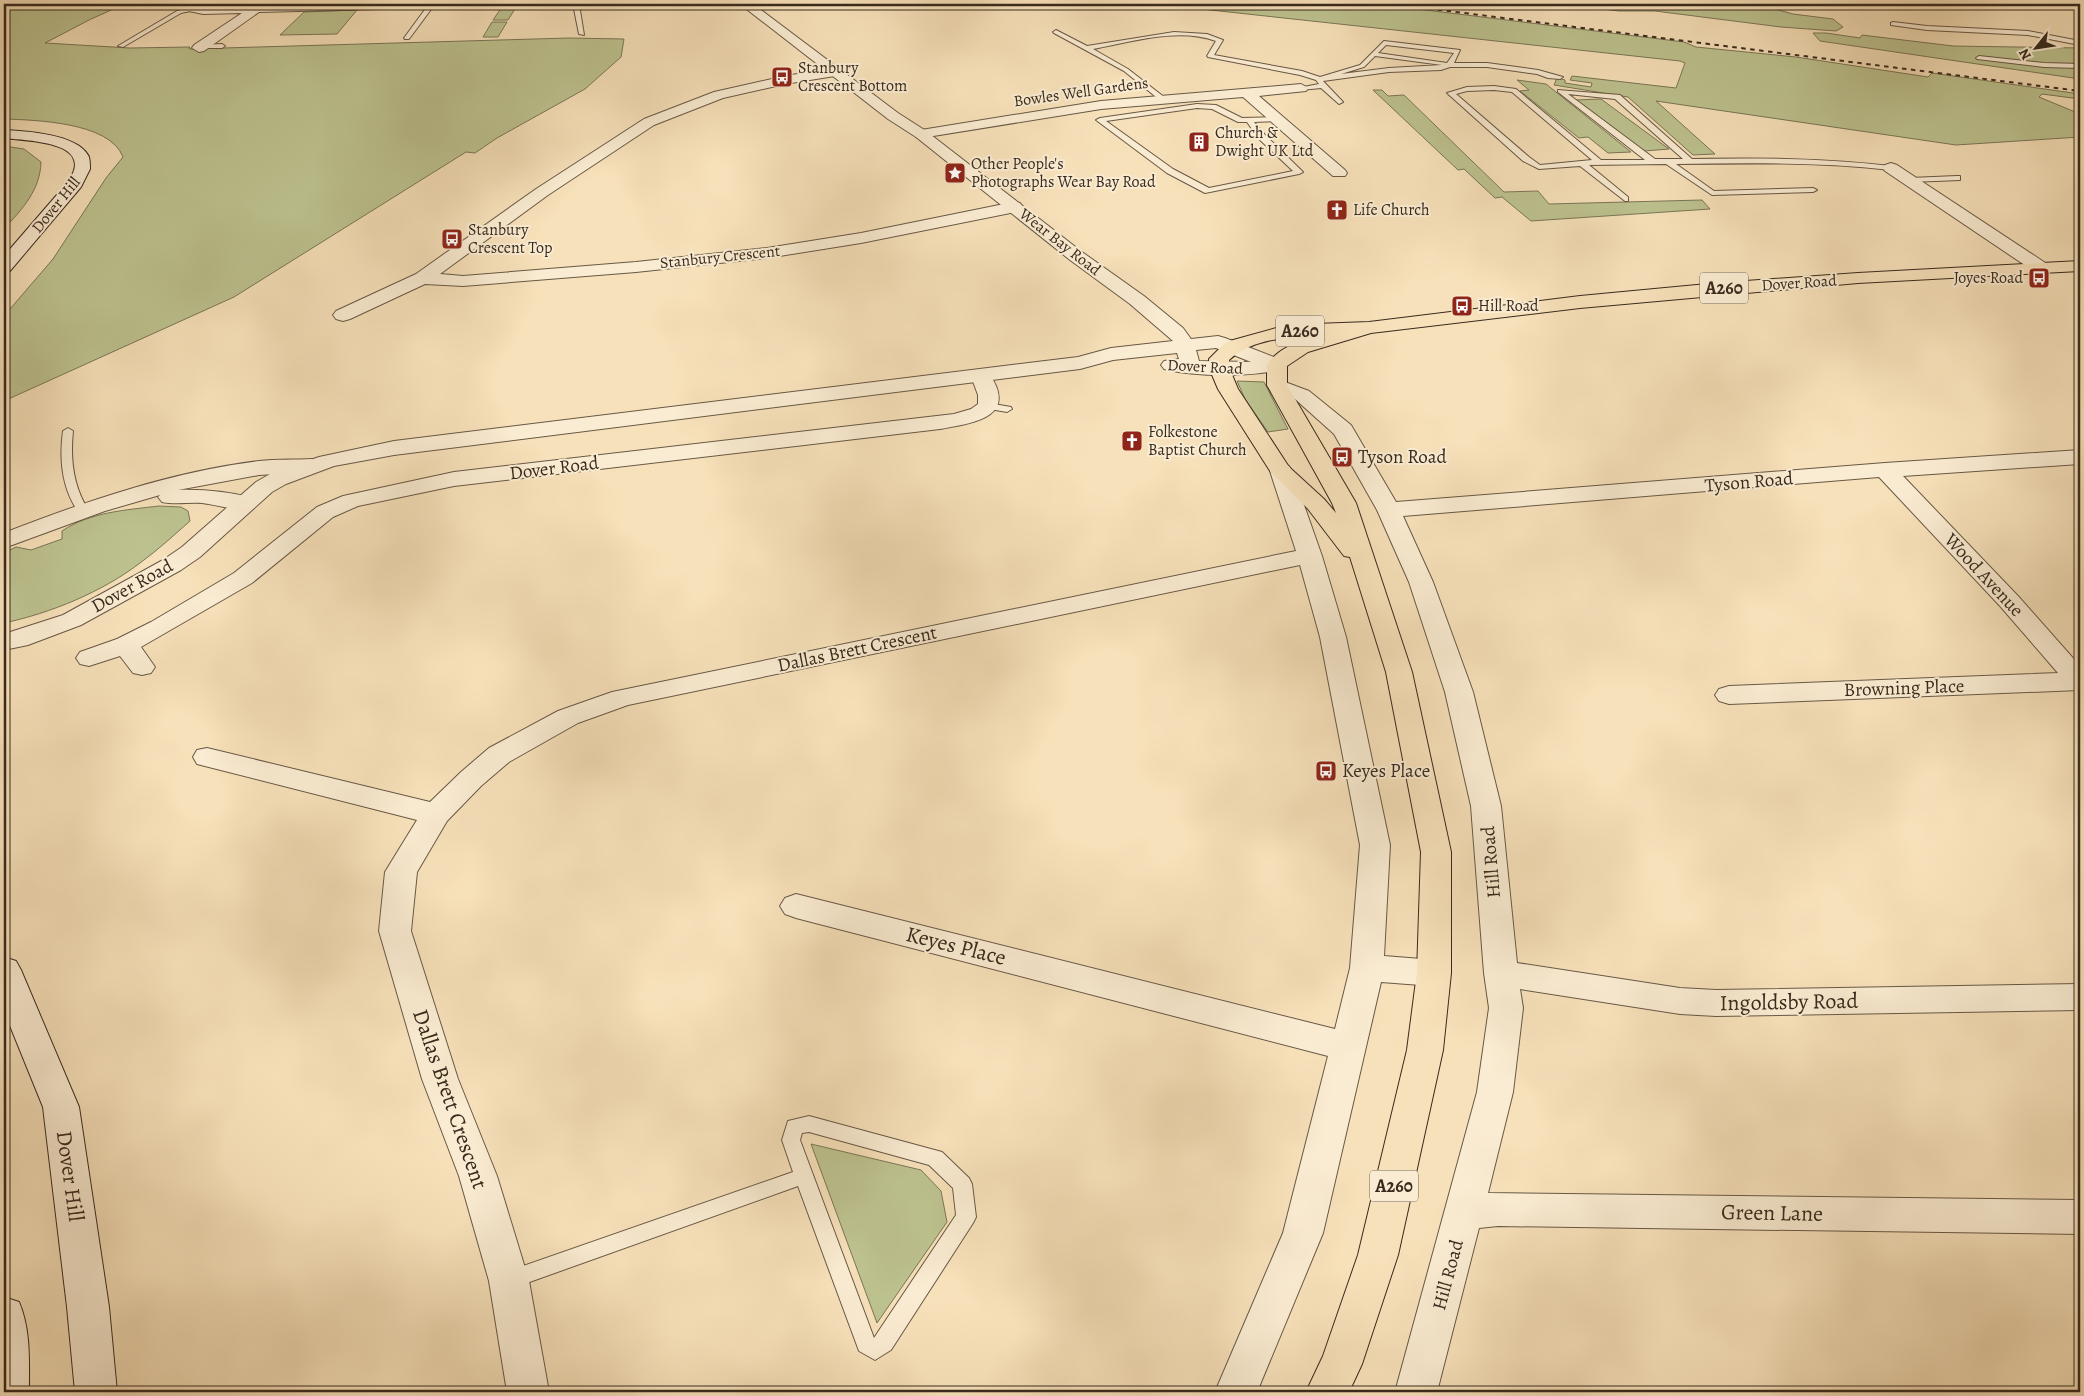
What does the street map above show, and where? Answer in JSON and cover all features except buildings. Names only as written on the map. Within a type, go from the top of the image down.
[{"type":"main road","name":"Dover Road","points":[[1369,328],[1580,302],[1718,289],[2080,266]]},
{"type":"main road","name":"A260","points":[[1233,346],[1287,331],[1369,328]]},
{"type":"main road","name":"A260","points":[[1327,1392],[1341,1364],[1378,1255],[1425,1050],[1434,973],[1436,852],[1398,672],[1344,503],[1277,375],[1284,358],[1302,347],[1315,345],[1369,328]]},
{"type":"main road","points":[[1220,370],[1219,359],[1233,346]]},
{"type":"main road","name":"A260","points":[[1220,370],[1228,388],[1281,472],[1316,504],[1365,567]]},
{"type":"street","points":[[197,7],[255,8],[418,4]]},
{"type":"street","name":"Wear Bay Road","points":[[746,4],[893,116],[921,134],[1137,300],[1176,332],[1185,344],[1190,366]]},
{"type":"street","points":[[200,47],[255,8]]},
{"type":"street","name":"Stanbury Crescent","points":[[343,315],[422,278],[542,192],[649,122],[719,95],[786,80],[836,72]]},
{"type":"street","name":"Bowles Well Gardens","points":[[921,134],[1082,108],[1161,99],[1301,88]]},
{"type":"street","points":[[1247,93],[1323,159],[1340,165]]},
{"type":"street","name":"Dover Hill","points":[[4,134],[38,137],[66,145],[78,153],[84,160],[84,167],[81,176],[75,184],[4,267]]},
{"type":"street","points":[[1891,168],[2041,268]]},
{"type":"street","name":"Stanbury Crescent","points":[[422,278],[472,280],[725,257],[809,247],[887,234],[1014,207]]},
{"type":"street","name":"Dover Road","points":[[4,642],[19,639],[72,620],[142,582],[191,552],[246,503],[277,479],[312,466],[394,448],[1080,363],[1111,354],[1185,344],[1218,342],[1233,346],[1277,375]]},
{"type":"street","name":"Dover Road","points":[[1080,363],[1190,366],[1220,370],[1251,370],[1277,375]]},
{"type":"street","name":"Hill Road","points":[[1277,375],[1343,430],[1389,510],[1421,582],[1458,692],[1486,806],[1501,973],[1506,1008],[1495,1092],[1416,1392]]},
{"type":"street","name":"Dover Road","points":[[89,658],[126,645],[160,628],[243,578],[325,512],[351,501],[454,479],[940,423],[998,408],[990,399],[980,376]]},
{"type":"street","name":"Tyson Road","points":[[1389,510],[1885,470],[2080,457]]},
{"type":"street","name":"Dover Road","points":[[19,539],[83,511],[166,487],[258,468],[312,466]]},
{"type":"street","name":"Wood Avenue","points":[[1885,470],[2009,601],[2080,682]]},
{"type":"street","points":[[1236,1392],[1303,1233],[1367,968],[1375,845],[1333,637],[1310,556],[1281,472]]},
{"type":"street","name":"Dover Road","points":[[113,503],[182,496],[200,496],[246,503]]},
{"type":"street","name":"Dallas Brett Crescent","points":[[528,1392],[509,1281],[478,1176],[440,1079],[395,931],[401,872],[436,814],[471,779],[499,755],[552,724],[584,710],[622,698],[1310,556]]},
{"type":"street","points":[[126,645],[142,667]]},
{"type":"street","name":"Browning Place","points":[[1729,695],[2080,682]]},
{"type":"street","points":[[207,757],[436,814]]},
{"type":"street","name":"Keyes Place","points":[[796,906],[1348,1046]]},
{"type":"street","points":[[1367,968],[1434,973]]},
{"type":"street","name":"Dover Hill","points":[[4,970],[61,1107],[88,1307],[96,1392]]},
{"type":"street","name":"Ingoldsby Road","points":[[1501,973],[1680,1001],[1716,1003],[2080,998]]},
{"type":"street","name":"Green Lane","points":[[1464,1212],[1498,1208],[2080,1217]]},
{"type":"street","points":[[4,1316],[7,1335],[8,1392]]},
{"type":"lane","points":[[407,38],[432,4]]},
{"type":"lane","points":[[576,4],[582,34]]},
{"type":"lane","points":[[121,46],[179,12],[197,7]]},
{"type":"lane","points":[[1893,24],[1927,28],[2028,33],[2080,43]]},
{"type":"lane","points":[[1056,32],[1126,70],[1161,99]]},
{"type":"lane","points":[[1088,48],[1176,34],[1212,35],[1220,40],[1210,56],[1302,73],[1321,82],[1339,102]]},
{"type":"lane","points":[[1329,76],[1389,70],[1441,68],[1449,65],[1458,51],[1384,43],[1362,66]]},
{"type":"lane","points":[[200,47],[222,46]]},
{"type":"lane","points":[[1374,54],[1449,65],[1487,65],[1560,77]]},
{"type":"lane","points":[[1979,58],[2044,65],[2080,66]]},
{"type":"lane","points":[[1301,88],[1321,82],[1329,76],[1349,68],[1362,66],[1389,70]]},
{"type":"lane","points":[[1598,162],[1514,90],[1494,88],[1451,93],[1526,159],[1539,167],[1598,162],[1760,160],[1794,163],[1838,162],[1891,168]]},
{"type":"lane","points":[[1652,161],[1560,92],[1617,98],[1690,160]]},
{"type":"lane","points":[[1249,120],[1262,137],[1299,172],[1208,191],[1170,171],[1100,120],[1197,106],[1212,107],[1241,120],[1279,119]]},
{"type":"lane","points":[[1667,161],[1712,194],[1812,190]]},
{"type":"lane","points":[[1582,163],[1625,199]]},
{"type":"lane","points":[[1910,180],[1956,178]]},
{"type":"lane","points":[[68,431],[66,445],[69,475],[75,502],[83,511]]},
{"type":"lane","points":[[809,1124],[935,1158],[962,1184],[966,1217],[884,1343],[875,1350],[866,1344],[804,1176],[791,1140],[795,1127],[809,1124]]},
{"type":"lane","points":[[509,1281],[804,1176]]},
{"type":"green space","points":[[4,4],[125,4],[45,43],[130,48],[190,47],[189,49],[569,38],[624,39],[621,57],[585,89],[497,138],[475,153],[466,152],[234,297],[4,401],[4,316],[53,259],[106,178],[123,157],[115,145],[103,136],[88,130],[52,122],[4,119]]},
{"type":"green space","points":[[504,4],[518,4],[508,20],[493,20]]},
{"type":"green space","points":[[1155,4],[1377,4],[1684,42],[1696,47],[1796,57],[1928,77],[1932,73],[2080,94],[2080,99],[2042,94],[2039,97],[2080,114],[2080,137],[1956,145],[1656,101],[1715,154],[1693,155],[1628,97],[1554,85],[1557,78],[1565,80],[1565,83],[1591,87],[1592,83],[1570,80],[1572,76],[1676,88],[1685,63],[1680,61]]},
{"type":"green space","points":[[1562,4],[1764,6],[1793,14],[1833,19],[1843,27],[1836,31],[1781,27],[1655,11],[1619,11]]},
{"type":"green space","points":[[357,10],[337,34],[280,35],[304,12]]},
{"type":"green space","points":[[492,22],[507,22],[498,37],[483,37]]},
{"type":"green space","points":[[1813,33],[1860,38],[1862,35],[1953,46],[2080,48],[2080,79],[1820,41]]},
{"type":"green space","points":[[1517,80],[1546,84],[1631,152],[1608,153],[1588,137],[1579,138],[1520,91],[1529,90]]},
{"type":"green space","points":[[1373,90],[1382,90],[1388,96],[1404,95],[1504,192],[1538,191],[1549,204],[1702,200],[1710,209],[1531,221],[1502,197],[1495,198],[1464,169],[1458,170]]},
{"type":"green space","points":[[1601,99],[1669,149],[1644,151],[1575,100]]},
{"type":"green space","points":[[4,146],[24,149],[41,162],[34,191],[4,229]]},
{"type":"green space","points":[[1237,381],[1264,382],[1288,429],[1268,432],[1245,399]]},
{"type":"green space","points":[[159,506],[181,507],[188,511],[190,521],[147,558],[93,592],[58,607],[4,623],[4,553],[16,547],[31,550],[62,539],[62,531],[96,516]]},
{"type":"green space","points":[[811,1144],[921,1170],[941,1191],[947,1222],[877,1323]]},
{"type":"railway","points":[[1393,4],[2080,91]]},
{"type":"place","name":"Stanbury Crescent Bottom","points":[[782,77]]},
{"type":"place","name":"Church & Dwight UK Ltd","points":[[1199,142]]},
{"type":"place","name":"Other People's Photographs Wear Bay Road","points":[[955,173]]},
{"type":"place","name":"Life Church","points":[[1337,210]]},
{"type":"place","name":"Stanbury Crescent Top","points":[[452,239]]},
{"type":"place","name":"Joyes Road","points":[[2039,278]]},
{"type":"place","name":"Hill Road","points":[[1462,306]]},
{"type":"place","name":"Folkestone Baptist Church","points":[[1132,441]]},
{"type":"place","name":"Tyson Road","points":[[1342,457]]},
{"type":"place","name":"Keyes Place","points":[[1326,771]]}]
